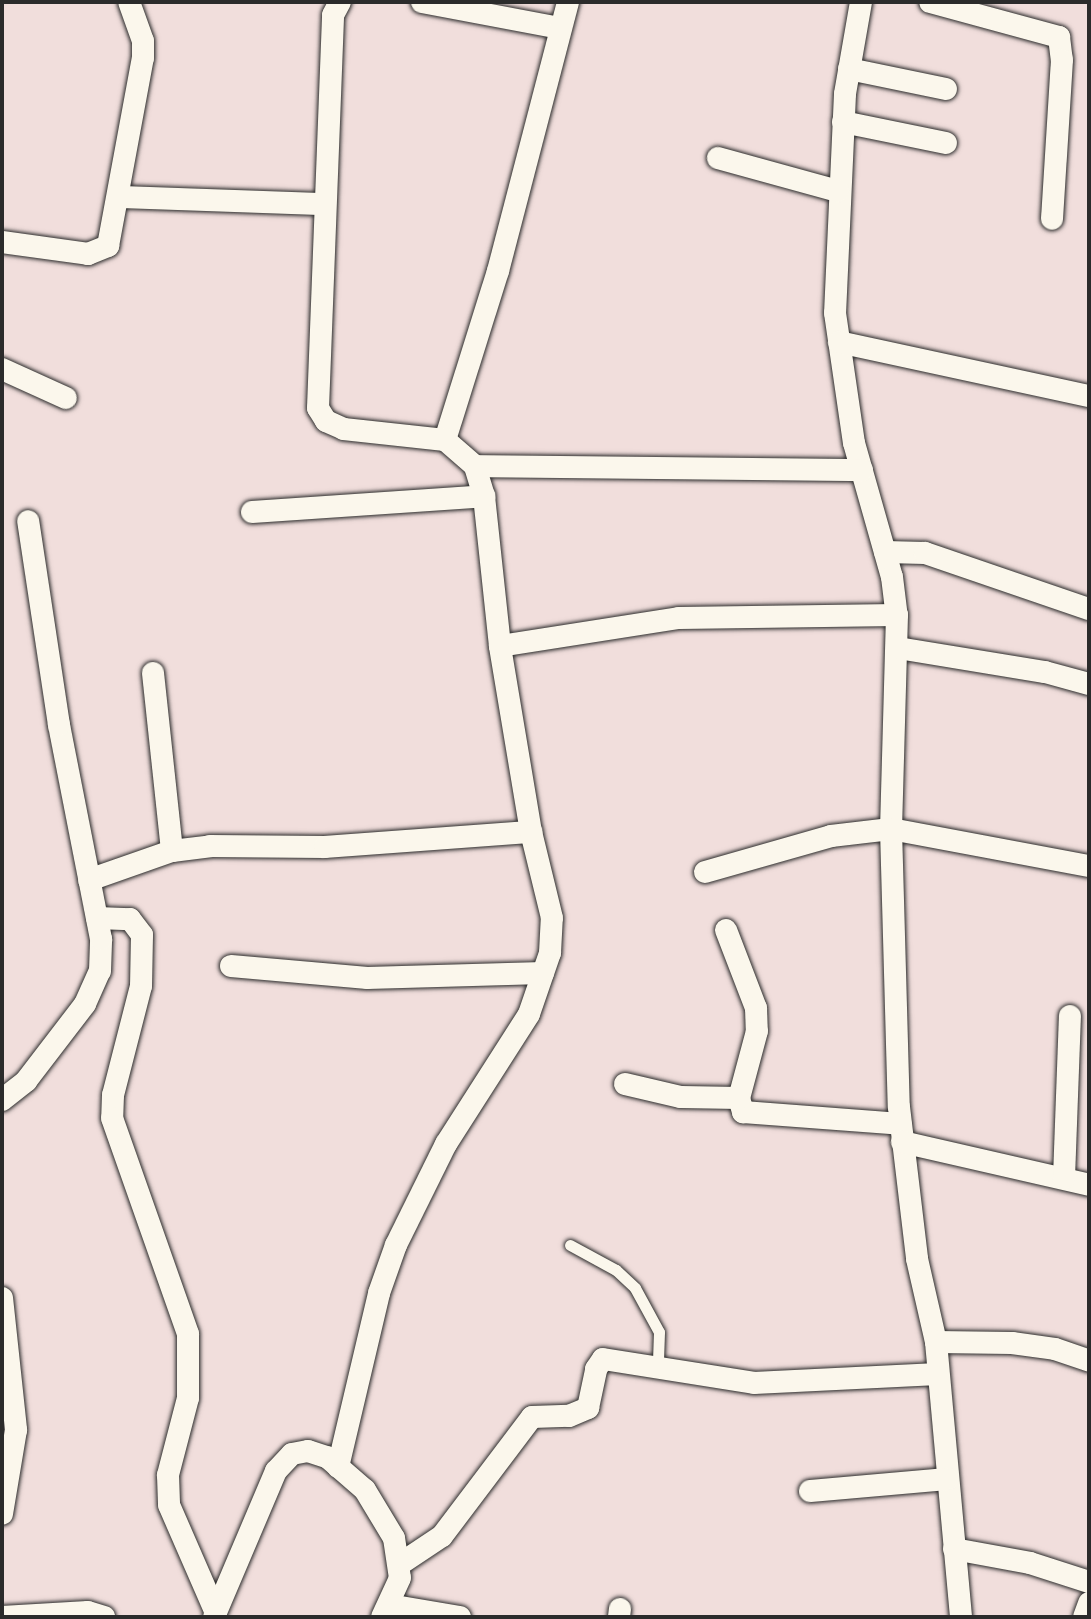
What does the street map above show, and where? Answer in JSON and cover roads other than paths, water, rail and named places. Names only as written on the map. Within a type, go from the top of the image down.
[{"type":"street","points":[[2,242],[88,254],[101,252],[108,246],[143,58],[143,41],[129,2]]},
{"type":"street","points":[[338,1467],[379,1293],[396,1245],[446,1144],[529,1014],[543,973],[552,918],[531,832],[500,646],[484,496],[475,466],[445,440],[344,429],[326,421],[318,408],[323,204],[333,15],[340,2]]},
{"type":"street","points":[[422,2],[560,28]]},
{"type":"street","points":[[445,440],[498,271],[568,2]]},
{"type":"street","points":[[861,2],[843,122],[835,313],[843,388],[885,552],[897,615],[891,829],[901,1133],[917,1259],[936,1342],[961,1617]]},
{"type":"street","points":[[930,2],[1059,37],[1062,60],[1052,219]]},
{"type":"street","points":[[849,69],[946,89]]},
{"type":"street","points":[[843,122],[946,143]]},
{"type":"street","points":[[718,158],[838,191]]},
{"type":"street","points":[[118,197],[323,204]]},
{"type":"street","points":[[839,342],[1089,396]]},
{"type":"street","points":[[2,369],[66,398]]},
{"type":"street","points":[[475,466],[862,470]]},
{"type":"street","points":[[252,512],[484,496]]},
{"type":"street","points":[[2,1100],[26,1081],[85,1004],[100,971],[97,918],[28,521]]},
{"type":"street","points":[[885,552],[925,553],[1089,609]]},
{"type":"street","points":[[500,646],[679,618],[897,615]]},
{"type":"street","points":[[898,648],[1031,669],[1089,684]]},
{"type":"street","points":[[153,673],[172,851]]},
{"type":"street","points":[[705,872],[831,836],[891,829],[1089,866]]},
{"type":"street","points":[[89,880],[172,851],[325,847],[531,832]]},
{"type":"street","points":[[97,918],[130,919],[142,935],[141,986],[113,1095],[112,1118],[188,1334],[188,1398],[168,1475],[169,1505],[215,1615]]},
{"type":"street","points":[[726,930],[756,1008],[757,1031],[739,1098],[743,1112],[901,1133],[1089,1185]]},
{"type":"street","points":[[231,966],[367,978],[543,973]]},
{"type":"street","points":[[1064,1178],[1070,1016]]},
{"type":"street","points":[[625,1084],[671,1096],[739,1098]]},
{"type":"street","points":[[2,1298],[16,1430],[2,1514]]},
{"type":"street","points":[[936,1342],[1012,1343],[1055,1349],[1089,1361]]},
{"type":"street","points":[[400,1564],[442,1536],[532,1417],[569,1416],[588,1408],[596,1369],[603,1359],[754,1383],[938,1374]]},
{"type":"street","points":[[215,1615],[276,1471],[292,1454],[308,1451],[338,1467],[382,1513],[400,1564],[397,1591],[386,1611],[460,1617]]},
{"type":"street","points":[[810,1491],[947,1479]]},
{"type":"street","points":[[954,1549],[1030,1563],[1089,1582]]},
{"type":"street","points":[[1084,1617],[1089,1603]]},
{"type":"street","points":[[2,1617],[88,1612],[104,1617]]},
{"type":"lane","points":[[570,1245],[616,1270],[635,1288],[659,1332],[658,1367]]}]
